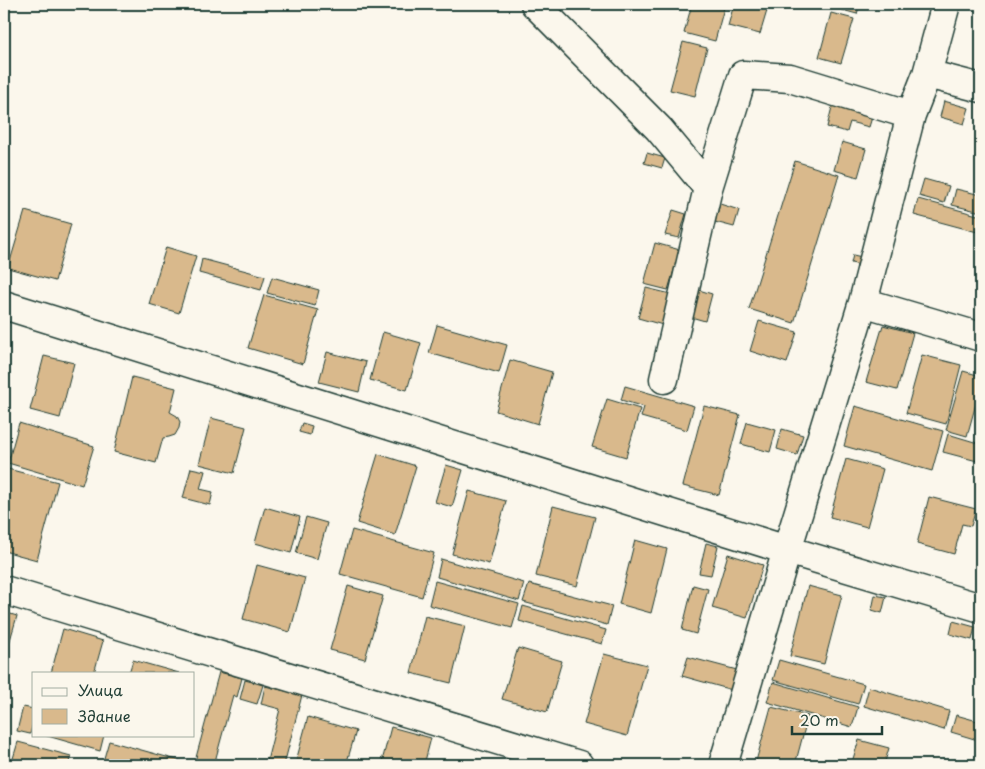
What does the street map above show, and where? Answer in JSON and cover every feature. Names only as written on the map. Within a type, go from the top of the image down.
[{"type":"street","points":[[535,4],[659,129],[708,188]]},
{"type":"street","points":[[724,765],[863,302],[911,116],[927,74],[946,4]]},
{"type":"street","points":[[927,74],[981,88]]},
{"type":"street","points":[[664,379],[708,188],[743,75],[790,78],[911,116]]},
{"type":"street","points":[[863,302],[981,337]]},
{"type":"street","points":[[4,305],[787,550],[981,608]]},
{"type":"street","points":[[4,590],[579,765]]},
{"type":"building","points":[[692,4],[725,4],[715,41],[684,33]]},
{"type":"building","points":[[734,4],[769,4],[760,34],[728,26]]},
{"type":"building","points":[[836,4],[860,4],[857,14],[835,8]]},
{"type":"building","points":[[831,13],[854,19],[841,63],[819,57]]},
{"type":"building","points":[[683,42],[707,48],[695,96],[670,90]]},
{"type":"building","points":[[944,101],[969,108],[964,124],[940,117]]},
{"type":"building","points":[[833,103],[873,114],[869,127],[850,122],[847,132],[827,127]]},
{"type":"building","points":[[842,142],[866,149],[858,177],[834,170]]},
{"type":"building","points":[[647,153],[665,158],[662,168],[644,163]]},
{"type":"building","points":[[795,161],[839,175],[794,323],[749,309]]},
{"type":"building","points":[[924,179],[949,186],[944,203],[919,196]]},
{"type":"building","points":[[956,189],[981,195],[981,212],[952,205]]},
{"type":"building","points":[[918,199],[981,216],[981,233],[914,215]]},
{"type":"building","points":[[720,204],[739,210],[734,227],[715,222]]},
{"type":"building","points":[[673,210],[686,214],[679,238],[665,235]]},
{"type":"building","points":[[25,211],[71,224],[55,281],[8,268]]},
{"type":"building","points":[[655,243],[680,250],[668,290],[644,284]]},
{"type":"building","points":[[166,247],[196,256],[179,313],[149,304]]},
{"type":"building","points":[[853,255],[862,257],[860,265],[851,263]]},
{"type":"building","points":[[202,259],[265,276],[261,290],[199,273]]},
{"type":"building","points":[[272,277],[319,290],[315,306],[267,293]]},
{"type":"building","points":[[646,288],[671,294],[663,325],[638,318]]},
{"type":"building","points":[[699,290],[712,294],[705,321],[691,317]]},
{"type":"building","points":[[264,295],[318,310],[303,364],[248,348]]},
{"type":"building","points":[[759,321],[797,332],[787,363],[750,351]]},
{"type":"building","points":[[437,325],[507,345],[499,373],[429,353]]},
{"type":"building","points":[[883,325],[913,333],[897,390],[866,382]]},
{"type":"building","points":[[383,332],[421,343],[407,390],[370,380]]},
{"type":"building","points":[[327,352],[366,362],[359,392],[319,382]]},
{"type":"building","points":[[922,355],[961,365],[946,424],[906,413]]},
{"type":"building","points":[[44,356],[74,363],[60,418],[30,410]]},
{"type":"building","points":[[510,360],[552,372],[538,424],[496,411]]},
{"type":"building","points":[[963,371],[981,376],[981,386],[967,436],[946,430]]},
{"type":"building","points":[[132,377],[176,388],[170,412],[177,416],[180,422],[179,428],[175,435],[163,438],[156,463],[114,452]]},
{"type":"building","points":[[625,386],[694,406],[687,430],[641,417],[644,407],[621,400]]},
{"type":"building","points":[[607,399],[640,409],[626,457],[592,447]]},
{"type":"building","points":[[704,406],[740,415],[719,495],[683,486]]},
{"type":"building","points":[[855,406],[943,431],[932,471],[844,446]]},
{"type":"building","points":[[211,418],[246,427],[234,473],[199,464]]},
{"type":"building","points":[[747,422],[776,430],[770,452],[741,444]]},
{"type":"building","points":[[19,423],[94,446],[82,485],[8,463]]},
{"type":"building","points":[[302,423],[312,426],[310,435],[299,432]]},
{"type":"building","points":[[782,429],[803,435],[797,455],[777,449]]},
{"type":"building","points":[[948,434],[981,444],[981,462],[943,452]]},
{"type":"building","points":[[378,454],[416,466],[395,535],[357,523]]},
{"type":"building","points":[[846,459],[883,469],[867,527],[830,517]]},
{"type":"building","points":[[446,465],[463,470],[452,507],[435,502]]},
{"type":"building","points":[[4,468],[58,482],[37,560],[4,551]]},
{"type":"building","points":[[191,468],[205,471],[200,489],[213,492],[210,505],[183,498]]},
{"type":"building","points":[[469,491],[506,501],[489,564],[452,554]]},
{"type":"building","points":[[929,497],[976,509],[971,526],[962,524],[954,554],[917,544]]},
{"type":"building","points":[[553,506],[595,517],[577,586],[536,576]]},
{"type":"building","points":[[265,507],[300,517],[291,553],[255,543]]},
{"type":"building","points":[[306,517],[327,523],[317,559],[296,553]]},
{"type":"building","points":[[352,530],[434,553],[422,597],[340,574]]},
{"type":"building","points":[[635,540],[667,549],[651,613],[619,604]]},
{"type":"building","points":[[706,543],[718,546],[711,575],[699,573]]},
{"type":"building","points":[[728,554],[763,565],[747,618],[712,608]]},
{"type":"building","points":[[441,559],[524,583],[519,601],[437,577]]},
{"type":"building","points":[[257,565],[305,578],[290,632],[243,619]]},
{"type":"building","points":[[435,581],[519,604],[512,628],[429,605]]},
{"type":"building","points":[[529,584],[612,606],[607,625],[523,602]]},
{"type":"building","points":[[693,585],[708,589],[696,634],[682,630]]},
{"type":"building","points":[[348,586],[383,596],[365,659],[330,650]]},
{"type":"building","points":[[808,586],[842,595],[824,664],[790,656]]},
{"type":"building","points":[[875,595],[886,597],[882,613],[872,610]]},
{"type":"building","points":[[523,606],[606,630],[602,644],[519,621]]},
{"type":"building","points":[[4,612],[17,616],[4,661]]},
{"type":"building","points":[[425,616],[465,626],[451,683],[411,673]]},
{"type":"building","points":[[953,621],[975,627],[972,640],[950,634]]},
{"type":"building","points":[[63,629],[103,641],[94,672],[51,672]]},
{"type":"building","points":[[518,648],[562,661],[547,712],[502,699]]},
{"type":"building","points":[[604,654],[647,665],[627,736],[584,724]]},
{"type":"building","points":[[688,657],[737,670],[732,690],[682,676]]},
{"type":"building","points":[[133,660],[175,672],[129,672]]},
{"type":"building","points":[[779,660],[864,684],[858,704],[773,680]]},
{"type":"building","points":[[219,672],[242,678],[237,697],[233,695],[214,765],[194,765]]},
{"type":"building","points":[[245,680],[263,685],[257,704],[240,699]]},
{"type":"building","points":[[773,682],[858,707],[852,727],[767,702]]},
{"type":"building","points":[[265,686],[302,695],[284,765],[266,765],[280,709],[261,704]]},
{"type":"building","points":[[869,687],[949,711],[944,730],[864,706]]},
{"type":"building","points":[[23,707],[32,709],[30,734],[17,731]]},
{"type":"building","points":[[771,707],[808,716],[795,765],[755,765]]},
{"type":"building","points":[[956,715],[981,722],[981,741],[951,732]]},
{"type":"building","points":[[308,717],[356,731],[346,765],[295,765]]},
{"type":"building","points":[[391,727],[431,738],[424,765],[381,765]]},
{"type":"building","points":[[48,736],[104,736],[100,751]]},
{"type":"building","points":[[859,740],[889,748],[884,765],[851,765]]},
{"type":"building","points":[[109,741],[188,763],[187,765],[102,765]]},
{"type":"building","points":[[18,742],[71,756],[68,765],[11,765]]}]
